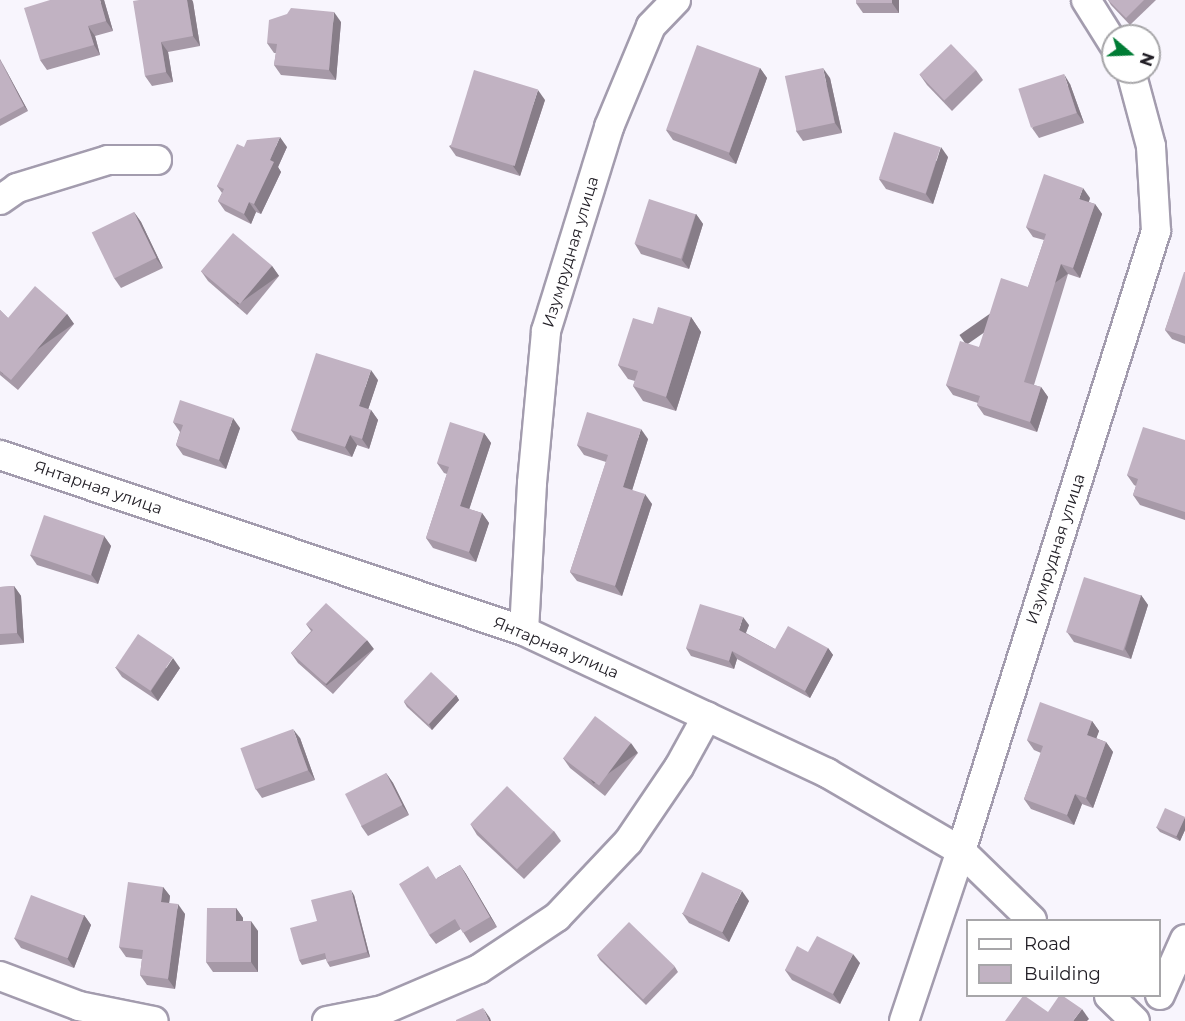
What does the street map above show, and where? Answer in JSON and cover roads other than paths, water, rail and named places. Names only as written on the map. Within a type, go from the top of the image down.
[{"type":"street","name":"Изумрудная улица","points":[[524,631],[532,483],[546,331],[609,127],[651,27],[676,0]]},
{"type":"street","points":[[1086,0],[1101,24]]},
{"type":"street","name":"Изумрудная улица","points":[[904,1021],[961,851],[1156,231],[1151,146],[1134,84]]},
{"type":"street","points":[[0,200],[17,188],[108,159],[157,160]]},
{"type":"street","name":"Янтарная улица","points":[[0,455],[524,631],[827,773],[961,851],[1030,919]]},
{"type":"street","points":[[327,1021],[383,1010],[479,969],[557,917],[628,842],[680,767],[707,716]]},
{"type":"street","points":[[1161,991],[1185,939]]},
{"type":"street","points":[[0,976],[76,1013],[154,1021]]},
{"type":"street","points":[[1110,997],[1135,1021]]},
{"type":"street","points":[[1148,1021],[1158,997]]}]
